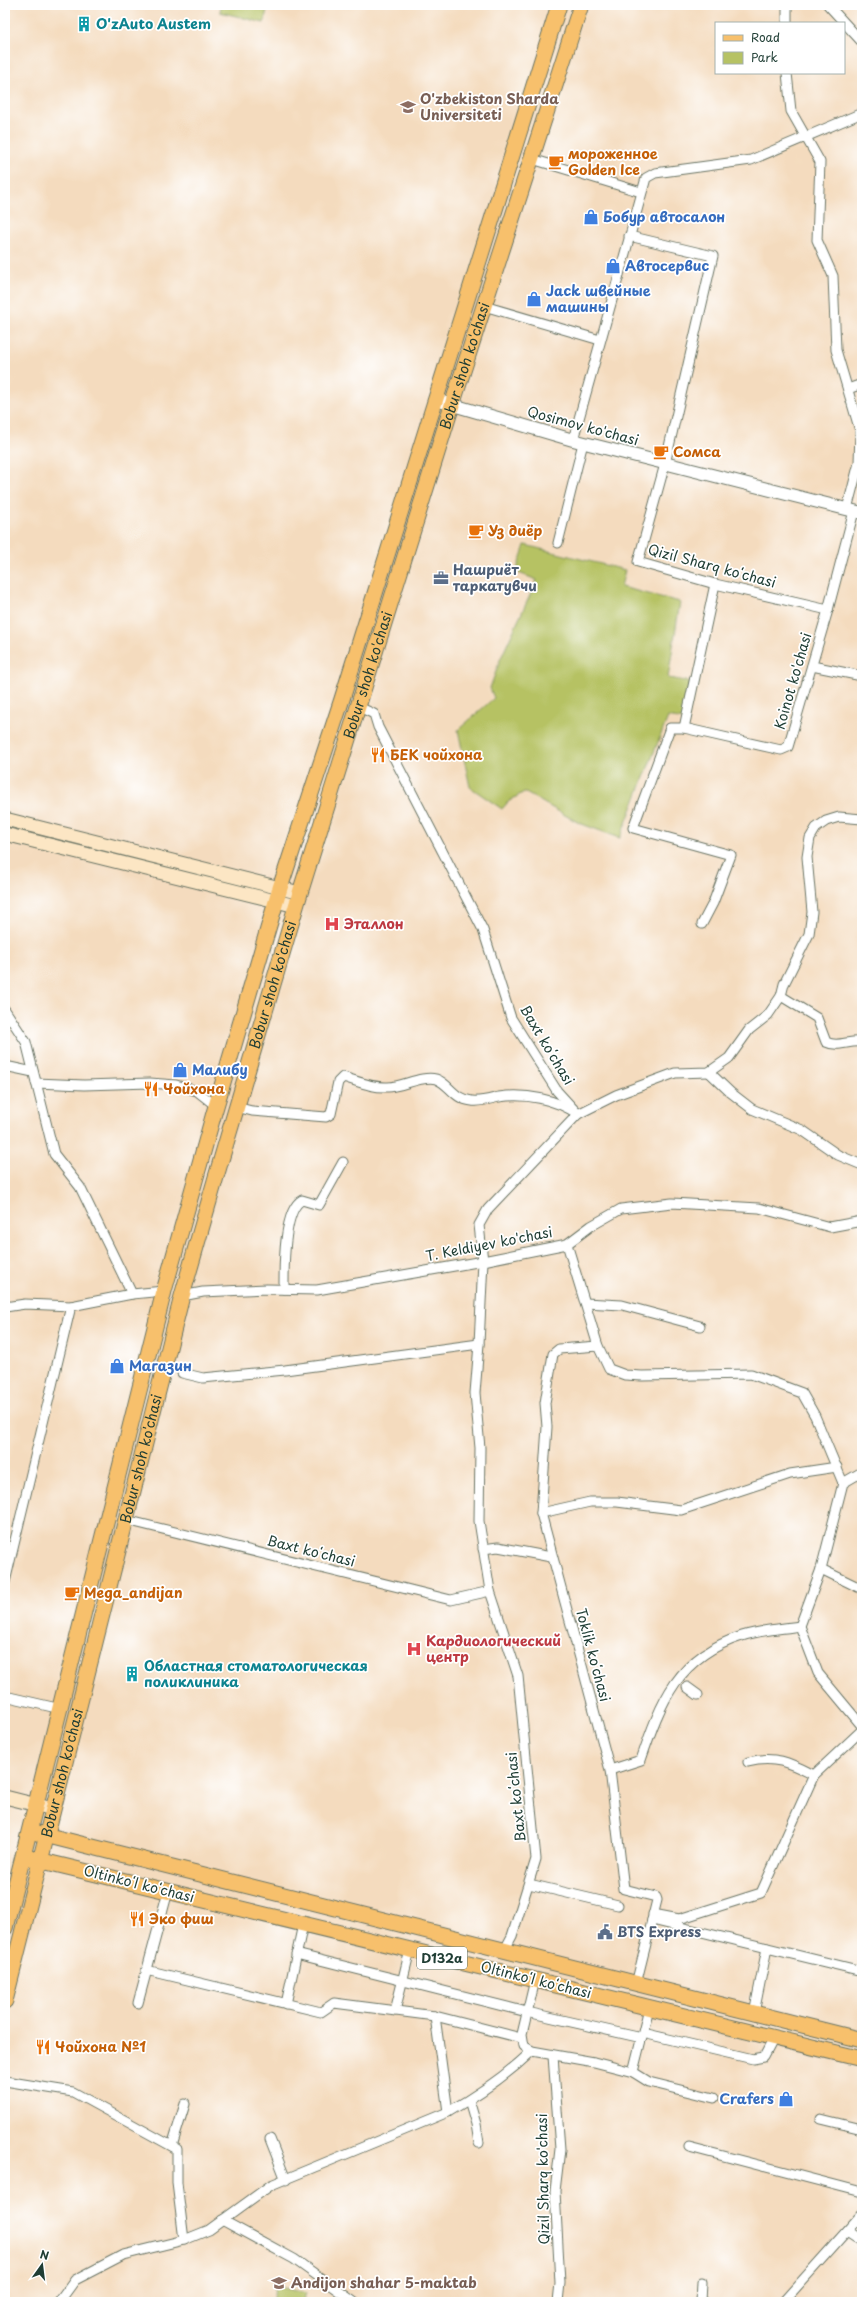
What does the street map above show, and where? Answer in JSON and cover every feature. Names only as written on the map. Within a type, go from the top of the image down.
[{"type":"main road","name":"Bobur shoh ko'chasi","points":[[5,1928],[9,1891],[23,1856],[164,1291],[216,1106],[278,895],[338,713],[559,5]]},
{"type":"main road","name":"Bobur shoh ko'chasi","points":[[5,2001],[182,1296],[236,1107],[298,900],[452,404],[581,5]]},
{"type":"main road","points":[[5,820],[298,900]]},
{"type":"main road","points":[[5,834],[278,895]]},
{"type":"main road","points":[[5,1797],[53,1809],[58,1829],[69,1842]]},
{"type":"main road","points":[[36,1805],[50,1851],[64,1866]]},
{"type":"main road","name":"Oltinkoʻl koʻchasi","points":[[29,1831],[862,2040]]},
{"type":"main road","name":"Oltinkoʻl koʻchasi","points":[[23,1856],[862,2059]]},
{"type":"street","points":[[787,5],[787,22]]},
{"type":"street","points":[[828,5],[844,22]]},
{"type":"street","points":[[845,24],[862,42]]},
{"type":"street","name":"Koinot ko'chasi","points":[[684,728],[782,750],[788,747],[828,610],[854,511],[859,463],[860,431],[835,341],[833,276],[817,240],[820,162],[791,112],[787,74]]},
{"type":"street","points":[[558,543],[600,340],[646,178],[655,173],[750,160],[862,113]]},
{"type":"street","points":[[532,159],[641,192]]},
{"type":"street","points":[[629,236],[713,256],[665,464]]},
{"type":"street","points":[[484,306],[600,340]]},
{"type":"street","points":[[848,390],[862,384]]},
{"type":"street","name":"Qosimov ko'chasi","points":[[436,400],[578,441],[854,511]]},
{"type":"street","name":"Qizil Sharq koʻchasi","points":[[665,464],[638,562],[715,584],[828,610]]},
{"type":"street","points":[[702,924],[713,902],[731,854],[633,828],[670,728],[684,728],[715,584]]},
{"type":"street","points":[[812,666],[862,676]]},
{"type":"street","name":"Baxt koʻchasi","points":[[359,707],[374,714],[382,734],[480,922],[511,1018],[557,1091],[578,1114],[488,1209],[479,1225],[483,1261],[479,1344],[474,1392],[480,1448],[479,1521],[490,1591],[518,1676],[536,1859],[512,1936],[504,1951]]},
{"type":"street","points":[[236,1107],[252,1111],[326,1117],[331,1114],[338,1082],[343,1077],[387,1087],[433,1079],[440,1082],[455,1096],[466,1100],[480,1101],[512,1096],[548,1099],[558,1102],[578,1114],[616,1095],[675,1073],[709,1072],[729,1058],[749,1030],[768,1015],[781,996],[784,984],[809,934],[812,912],[807,857],[810,838],[816,828],[826,821],[839,817],[862,819]]},
{"type":"street","points":[[781,996],[816,1018],[826,1042],[836,1045],[862,1042]]},
{"type":"street","points":[[5,1010],[26,1042],[54,1154],[80,1187],[132,1294]]},
{"type":"street","points":[[5,1066],[33,1072]]},
{"type":"street","points":[[709,1072],[730,1092],[752,1109],[802,1130],[838,1155],[862,1165]]},
{"type":"street","points":[[36,1083],[84,1085],[150,1083],[176,1086],[197,1091],[216,1106]]},
{"type":"street","points":[[284,1289],[284,1248],[295,1206],[302,1200],[319,1205],[344,1162]]},
{"type":"street","name":"T. Keldiyev ko'chasi","points":[[182,1296],[203,1292],[284,1289],[317,1290],[483,1261],[567,1244],[590,1226],[621,1209],[672,1203],[759,1208],[830,1227],[862,1222]]},
{"type":"street","points":[[567,1244],[598,1346],[609,1369],[625,1375],[674,1376],[751,1374],[802,1393],[815,1416],[843,1483],[821,1569],[800,1626],[818,1673],[862,1726]]},
{"type":"street","points":[[5,1307],[25,1304],[71,1306],[132,1294],[164,1291]]},
{"type":"street","points":[[584,1303],[622,1305],[700,1326]]},
{"type":"street","points":[[5,1582],[71,1306]]},
{"type":"street","points":[[182,1373],[203,1378],[285,1370],[479,1344]]},
{"type":"street","name":"Toklik koʻchasi","points":[[598,1346],[559,1349],[553,1354],[544,1403],[547,1427],[541,1513],[551,1557],[610,1770],[624,1889],[656,1898],[653,1917],[636,1984]]},
{"type":"street","points":[[541,1513],[590,1502],[617,1502],[680,1510],[790,1474],[836,1467]]},
{"type":"street","points":[[843,1483],[862,1472]]},
{"type":"street","name":"Baxt koʻchasi","points":[[126,1520],[451,1600],[490,1591]]},
{"type":"street","points":[[483,1549],[498,1547],[551,1557]]},
{"type":"street","points":[[821,1569],[862,1588]]},
{"type":"street","points":[[610,1770],[640,1760],[651,1730],[696,1659],[717,1645],[744,1635],[800,1626]]},
{"type":"street","points":[[681,1683],[698,1695]]},
{"type":"street","points":[[5,1696],[60,1709]]},
{"type":"street","points":[[653,1917],[679,1919],[761,1893],[814,1775],[862,1730]]},
{"type":"street","points":[[748,1762],[764,1758],[789,1762],[814,1775]]},
{"type":"street","points":[[529,1884],[618,1905]]},
{"type":"street","points":[[138,2003],[168,1891]]},
{"type":"street","points":[[653,1917],[768,1948],[862,1971]]},
{"type":"street","points":[[286,2004],[303,1924]]},
{"type":"street","points":[[754,2013],[768,1948]]},
{"type":"street","points":[[395,2011],[410,1950]]},
{"type":"street","points":[[296,1954],[527,2012],[753,2059],[764,2057],[774,2038]]},
{"type":"street","points":[[146,1970],[321,2012],[334,2002],[435,2016],[521,2038]]},
{"type":"street","points":[[535,1980],[521,2038],[524,2046],[532,2051],[553,2056],[594,2062],[633,2072],[649,2082],[714,2098]]},
{"type":"street","points":[[633,2072],[649,2008]]},
{"type":"street","points":[[435,2016],[448,2112]]},
{"type":"street","points":[[59,2302],[75,2280],[123,2255],[184,2240],[209,2230],[271,2185],[448,2112],[469,2100],[518,2064],[532,2051]]},
{"type":"street","name":"Qizil Sharq ko'chasi","points":[[553,2056],[560,2149],[555,2191],[560,2283],[558,2302]]},
{"type":"street","points":[[5,2081],[73,2092],[177,2149],[177,2183],[184,2240]]},
{"type":"street","points":[[469,2100],[476,2124],[478,2143]]},
{"type":"street","points":[[172,2146],[185,2104]]},
{"type":"street","points":[[821,2119],[862,2128]]},
{"type":"street","points":[[270,2139],[286,2180]]},
{"type":"street","points":[[689,2147],[862,2192]]},
{"type":"street","points":[[783,2302],[862,2214]]},
{"type":"street","points":[[222,2220],[294,2259],[354,2302]]},
{"type":"street","points":[[847,2231],[862,2241]]},
{"type":"street","points":[[701,2302],[702,2282]]},
{"type":"green space","points":[[221,5],[268,5],[264,23],[220,12]]},
{"type":"green space","points":[[525,545],[625,570],[621,587],[680,602],[668,678],[692,682],[684,720],[668,717],[620,838],[579,823],[524,792],[508,802],[502,809],[470,787],[458,730],[494,698],[490,688],[500,660],[537,580],[516,572]]},
{"type":"green space","points":[[276,2286],[306,2293],[303,2302],[272,2302]]},
{"type":"place","name":"O'zAuto Austem","points":[[84,24]]},
{"type":"place","name":"O'zbekiston Sharda Universiteti","points":[[408,107]]},
{"type":"place","name":"мороженное Golden Ice","points":[[556,162]]},
{"type":"place","name":"Бобур автосалон","points":[[591,217]]},
{"type":"place","name":"Автосервис","points":[[613,266]]},
{"type":"place","name":"Jack швейные машины","points":[[534,299]]},
{"type":"place","name":"Сомса","points":[[661,452]]},
{"type":"place","name":"Уз диёр","points":[[476,531]]},
{"type":"place","name":"Нашриёт таркатувчи","points":[[441,578]]},
{"type":"place","name":"БЕК чойхона","points":[[378,755]]},
{"type":"place","name":"Эталлон","points":[[332,924]]},
{"type":"place","name":"Малибу","points":[[180,1070]]},
{"type":"place","name":"Чойхона","points":[[151,1089]]},
{"type":"place","name":"Магазин","points":[[117,1366]]},
{"type":"place","name":"Mega_andijan","points":[[72,1593]]},
{"type":"place","name":"Кардиологический центр","points":[[414,1649]]},
{"type":"place","name":"Областная стоматологическая поликлиника","points":[[132,1674]]},
{"type":"place","name":"Эко фиш","points":[[137,1919]]},
{"type":"place","name":"BTS Express","points":[[605,1932]]},
{"type":"place","name":"Чойхона №1","points":[[43,2047]]},
{"type":"place","name":"Crafers","points":[[786,2099]]},
{"type":"place","name":"Andijon shahar 5-maktab","points":[[279,2283]]}]
